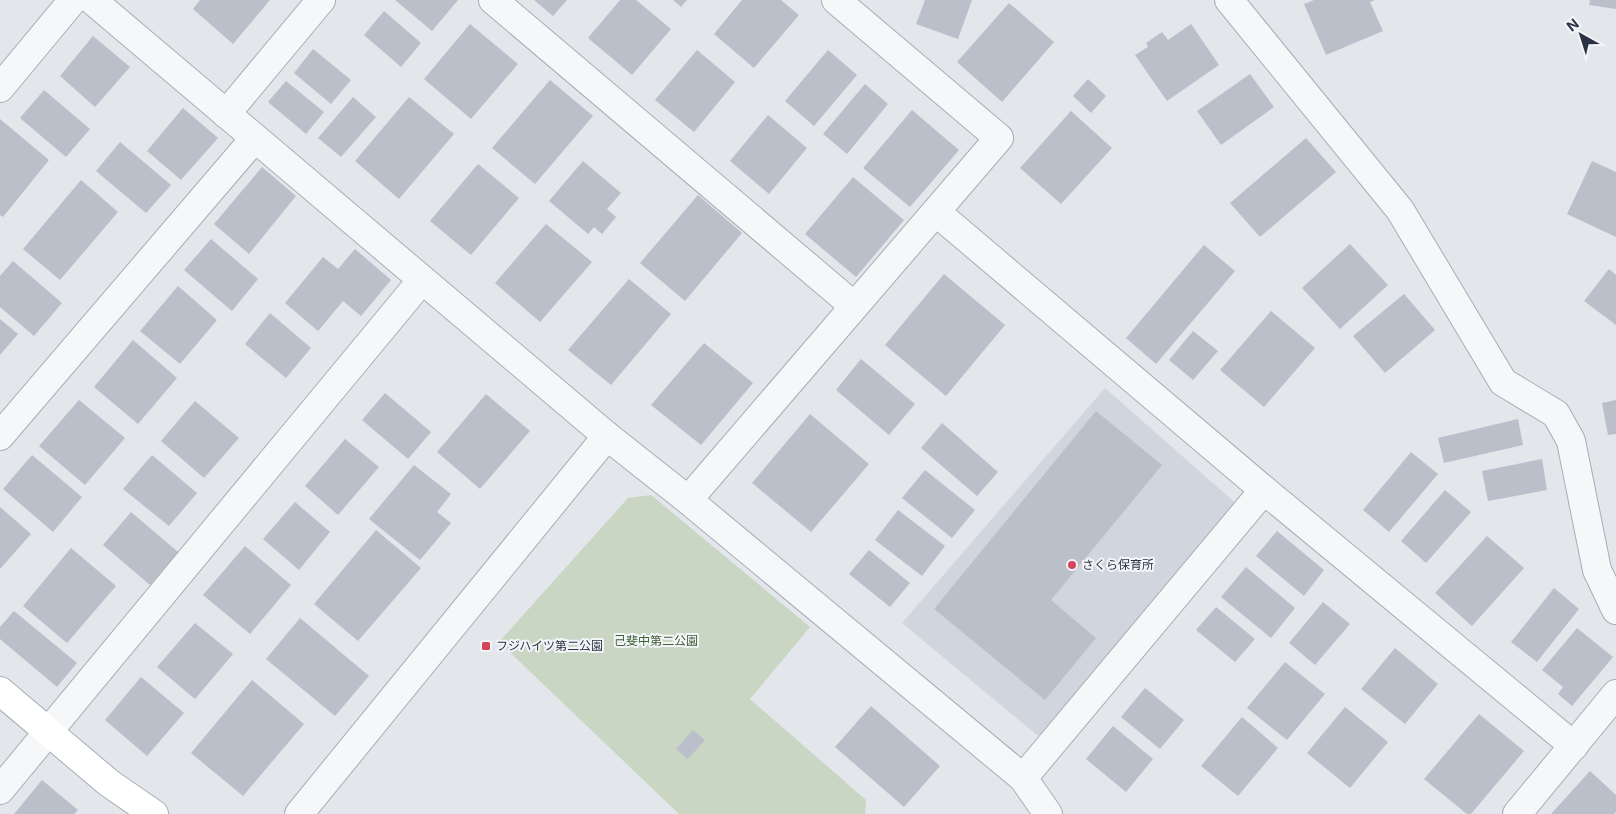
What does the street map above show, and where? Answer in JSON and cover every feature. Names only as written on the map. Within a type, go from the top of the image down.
[{"type":"street","points":[[0,88],[73,0]]},
{"type":"street","points":[[92,0],[607,436],[688,500],[1023,778],[1048,814]]},
{"type":"street","points":[[226,114],[321,0]]},
{"type":"street","points":[[492,0],[854,306]]},
{"type":"street","points":[[688,500],[999,138],[836,0]]},
{"type":"street","points":[[1229,0],[1400,210],[1503,382],[1556,414],[1571,442],[1597,570],[1616,610]]},
{"type":"street","points":[[0,436],[255,138]]},
{"type":"street","points":[[936,212],[1264,490],[1574,746]]},
{"type":"street","points":[[0,790],[422,280]]},
{"type":"street","points":[[299,814],[607,436]]},
{"type":"street","points":[[1023,778],[1264,490]]},
{"type":"street","points":[[0,691],[109,783],[154,814]]},
{"type":"street","points":[[1517,814],[1616,694]]},
{"type":"shaded area","name":"さくら保育所","points":[[1105,388],[1240,507],[1052,733],[1037,735],[902,623]]},
{"type":"green space","name":"己斐中第二公園","points":[[651,495],[810,627],[750,699],[866,800],[865,814],[679,814],[499,642],[628,498]]},
{"type":"building","points":[[200,0],[270,0],[233,44],[193,9]]},
{"type":"building","points":[[395,0],[458,0],[432,31]]},
{"type":"building","points":[[534,0],[567,0],[553,16]]},
{"type":"building","points":[[620,0],[636,0],[671,29],[632,75],[588,38]]},
{"type":"building","points":[[673,0],[687,0],[681,7]]},
{"type":"building","points":[[742,0],[781,0],[799,15],[754,68],[714,34]]},
{"type":"building","points":[[925,0],[972,0],[958,39],[916,24]]},
{"type":"building","points":[[1314,0],[1375,0],[1370,2],[1383,31],[1326,55],[1304,4]]},
{"type":"building","points":[[1590,0],[1616,0],[1616,9],[1589,5]]},
{"type":"building","points":[[1009,3],[1054,42],[1002,102],[957,62]]},
{"type":"building","points":[[384,11],[421,43],[401,67],[364,35]]},
{"type":"building","points":[[470,24],[518,64],[471,119],[424,79]]},
{"type":"building","points":[[1191,24],[1219,65],[1167,101],[1135,55],[1148,47],[1146,43],[1162,32],[1168,40]]},
{"type":"building","points":[[93,36],[130,67],[95,107],[60,76]]},
{"type":"building","points":[[313,49],[351,80],[331,104],[294,73]]},
{"type":"building","points":[[697,50],[735,82],[694,132],[655,100]]},
{"type":"building","points":[[828,50],[857,75],[814,126],[785,101]]},
{"type":"building","points":[[1250,74],[1274,107],[1221,145],[1197,111]]},
{"type":"building","points":[[1088,79],[1106,96],[1091,113],[1073,96]]},
{"type":"building","points":[[550,80],[593,116],[535,184],[492,148]]},
{"type":"building","points":[[286,81],[324,112],[306,134],[268,102]]},
{"type":"building","points":[[865,84],[888,104],[847,154],[823,134]]},
{"type":"building","points":[[44,90],[90,129],[66,157],[20,118]]},
{"type":"building","points":[[353,97],[376,117],[341,157],[318,138]]},
{"type":"building","points":[[409,97],[454,134],[399,199],[355,161]]},
{"type":"building","points":[[183,108],[218,138],[181,180],[147,151]]},
{"type":"building","points":[[912,110],[959,150],[910,207],[863,168]]},
{"type":"building","points":[[1071,111],[1112,148],[1061,204],[1020,168]]},
{"type":"building","points":[[768,115],[807,148],[769,194],[730,161]]},
{"type":"building","points":[[0,119],[49,160],[3,217],[0,215]]},
{"type":"building","points":[[1306,138],[1336,172],[1260,237],[1230,203]]},
{"type":"building","points":[[120,142],[171,185],[146,213],[96,171]]},
{"type":"building","points":[[583,161],[621,193],[607,209],[616,217],[602,234],[594,227],[588,234],[549,201]]},
{"type":"building","points":[[1592,161],[1616,172],[1616,237],[1567,214]]},
{"type":"building","points":[[478,164],[519,198],[471,255],[430,221]]},
{"type":"building","points":[[262,167],[296,196],[249,254],[214,224]]},
{"type":"building","points":[[853,177],[904,220],[856,277],[805,234]]},
{"type":"building","points":[[81,180],[118,212],[60,280],[23,249]]},
{"type":"building","points":[[698,195],[742,233],[685,301],[640,263]]},
{"type":"building","points":[[546,224],[592,262],[540,322],[495,283]]},
{"type":"building","points":[[211,239],[258,279],[232,311],[184,270]]},
{"type":"building","points":[[1350,244],[1388,285],[1340,329],[1302,288]]},
{"type":"building","points":[[1204,245],[1235,271],[1156,364],[1126,338]]},
{"type":"building","points":[[355,249],[391,280],[361,316],[343,301],[318,331],[285,303],[323,257],[338,269]]},
{"type":"building","points":[[13,261],[62,303],[34,336],[0,307],[0,276]]},
{"type":"building","points":[[1609,269],[1616,275],[1616,325],[1584,301]]},
{"type":"building","points":[[944,274],[1005,325],[946,396],[885,345]]},
{"type":"building","points":[[629,279],[671,314],[611,385],[568,350]]},
{"type":"building","points":[[178,286],[217,320],[180,364],[140,331]]},
{"type":"building","points":[[1404,294],[1435,330],[1385,373],[1353,336]]},
{"type":"building","points":[[1271,311],[1315,348],[1264,407],[1220,370]]},
{"type":"building","points":[[270,313],[311,348],[286,378],[245,344]]},
{"type":"building","points":[[0,319],[18,334],[0,355]]},
{"type":"building","points":[[1193,331],[1218,351],[1193,380],[1169,360]]},
{"type":"building","points":[[133,340],[177,378],[138,424],[94,387]]},
{"type":"building","points":[[704,343],[753,383],[701,445],[651,405]]},
{"type":"building","points":[[861,359],[915,404],[889,435],[836,390]]},
{"type":"building","points":[[385,393],[431,432],[408,459],[362,420]]},
{"type":"building","points":[[486,394],[530,431],[480,489],[437,452]]},
{"type":"building","points":[[79,400],[125,438],[85,485],[39,446]]},
{"type":"building","points":[[1616,400],[1616,434],[1608,435],[1602,403]]},
{"type":"building","points":[[195,401],[239,438],[204,478],[161,441]]},
{"type":"building","points":[[1096,411],[1162,465],[1051,600],[1096,638],[1045,700],[934,609]]},
{"type":"building","points":[[810,414],[869,464],[811,532],[752,483]]},
{"type":"building","points":[[1518,419],[1523,445],[1444,463],[1438,438]]},
{"type":"building","points":[[942,423],[998,472],[977,496],[921,448]]},
{"type":"building","points":[[345,439],[379,467],[338,515],[305,486]]},
{"type":"building","points":[[1411,452],[1438,474],[1389,532],[1363,510]]},
{"type":"building","points":[[32,455],[82,497],[53,532],[3,489]]},
{"type":"building","points":[[152,455],[197,493],[169,526],[123,489]]},
{"type":"building","points":[[1542,459],[1547,490],[1488,501],[1482,471]]},
{"type":"building","points":[[414,465],[451,494],[437,512],[451,523],[420,560],[369,519]]},
{"type":"building","points":[[925,470],[975,510],[952,538],[902,498]]},
{"type":"building","points":[[1445,490],[1471,512],[1426,563],[1401,541]]},
{"type":"building","points":[[295,502],[330,532],[299,570],[263,539]]},
{"type":"building","points":[[0,507],[31,534],[0,569]]},
{"type":"building","points":[[898,510],[945,546],[922,576],[875,540]]},
{"type":"building","points":[[131,512],[178,552],[150,585],[103,545]]},
{"type":"building","points":[[376,530],[421,568],[358,641],[314,604]]},
{"type":"building","points":[[1277,531],[1324,570],[1304,596],[1256,556]]},
{"type":"building","points":[[1487,536],[1524,568],[1472,626],[1435,593]]},
{"type":"building","points":[[245,546],[291,585],[250,634],[203,595]]},
{"type":"building","points":[[71,548],[116,586],[67,643],[23,606]]},
{"type":"building","points":[[869,550],[910,583],[890,607],[849,574]]},
{"type":"building","points":[[1246,567],[1295,608],[1271,638],[1221,597]]},
{"type":"building","points":[[1554,588],[1579,609],[1537,662],[1511,642]]},
{"type":"building","points":[[1323,602],[1350,624],[1315,665],[1289,643]]},
{"type":"building","points":[[1216,607],[1255,639],[1235,662],[1196,630]]},
{"type":"building","points":[[14,611],[77,663],[57,687],[0,639],[0,627]]},
{"type":"building","points":[[300,618],[369,676],[335,716],[266,659]]},
{"type":"building","points":[[195,623],[233,654],[195,699],[157,667]]},
{"type":"building","points":[[1577,628],[1613,657],[1572,706],[1558,694],[1563,687],[1542,670]]},
{"type":"building","points":[[1395,648],[1438,684],[1405,724],[1361,689]]},
{"type":"building","points":[[1285,662],[1325,694],[1287,740],[1247,708]]},
{"type":"building","points":[[141,677],[184,713],[147,756],[105,720]]},
{"type":"building","points":[[252,680],[304,724],[243,796],[191,753]]},
{"type":"building","points":[[1145,688],[1184,720],[1160,749],[1121,717]]},
{"type":"building","points":[[871,706],[940,766],[904,807],[835,747]]},
{"type":"building","points":[[1345,707],[1388,742],[1350,788],[1307,753]]},
{"type":"building","points":[[1479,714],[1524,751],[1471,814],[1467,814],[1424,779]]},
{"type":"building","points":[[1242,717],[1278,748],[1238,796],[1201,766]]},
{"type":"building","points":[[1113,726],[1153,759],[1126,792],[1086,759]]},
{"type":"building","points":[[693,730],[705,740],[688,759],[676,749]]},
{"type":"building","points":[[1590,771],[1616,795],[1616,812],[1614,814],[1551,814]]},
{"type":"building","points":[[42,780],[78,810],[74,814],[14,814]]},
{"type":"place","name":"さくら保育所","points":[[1072,565]]},
{"type":"place","name":"フジハイツ第二公園","points":[[486,646]]}]
